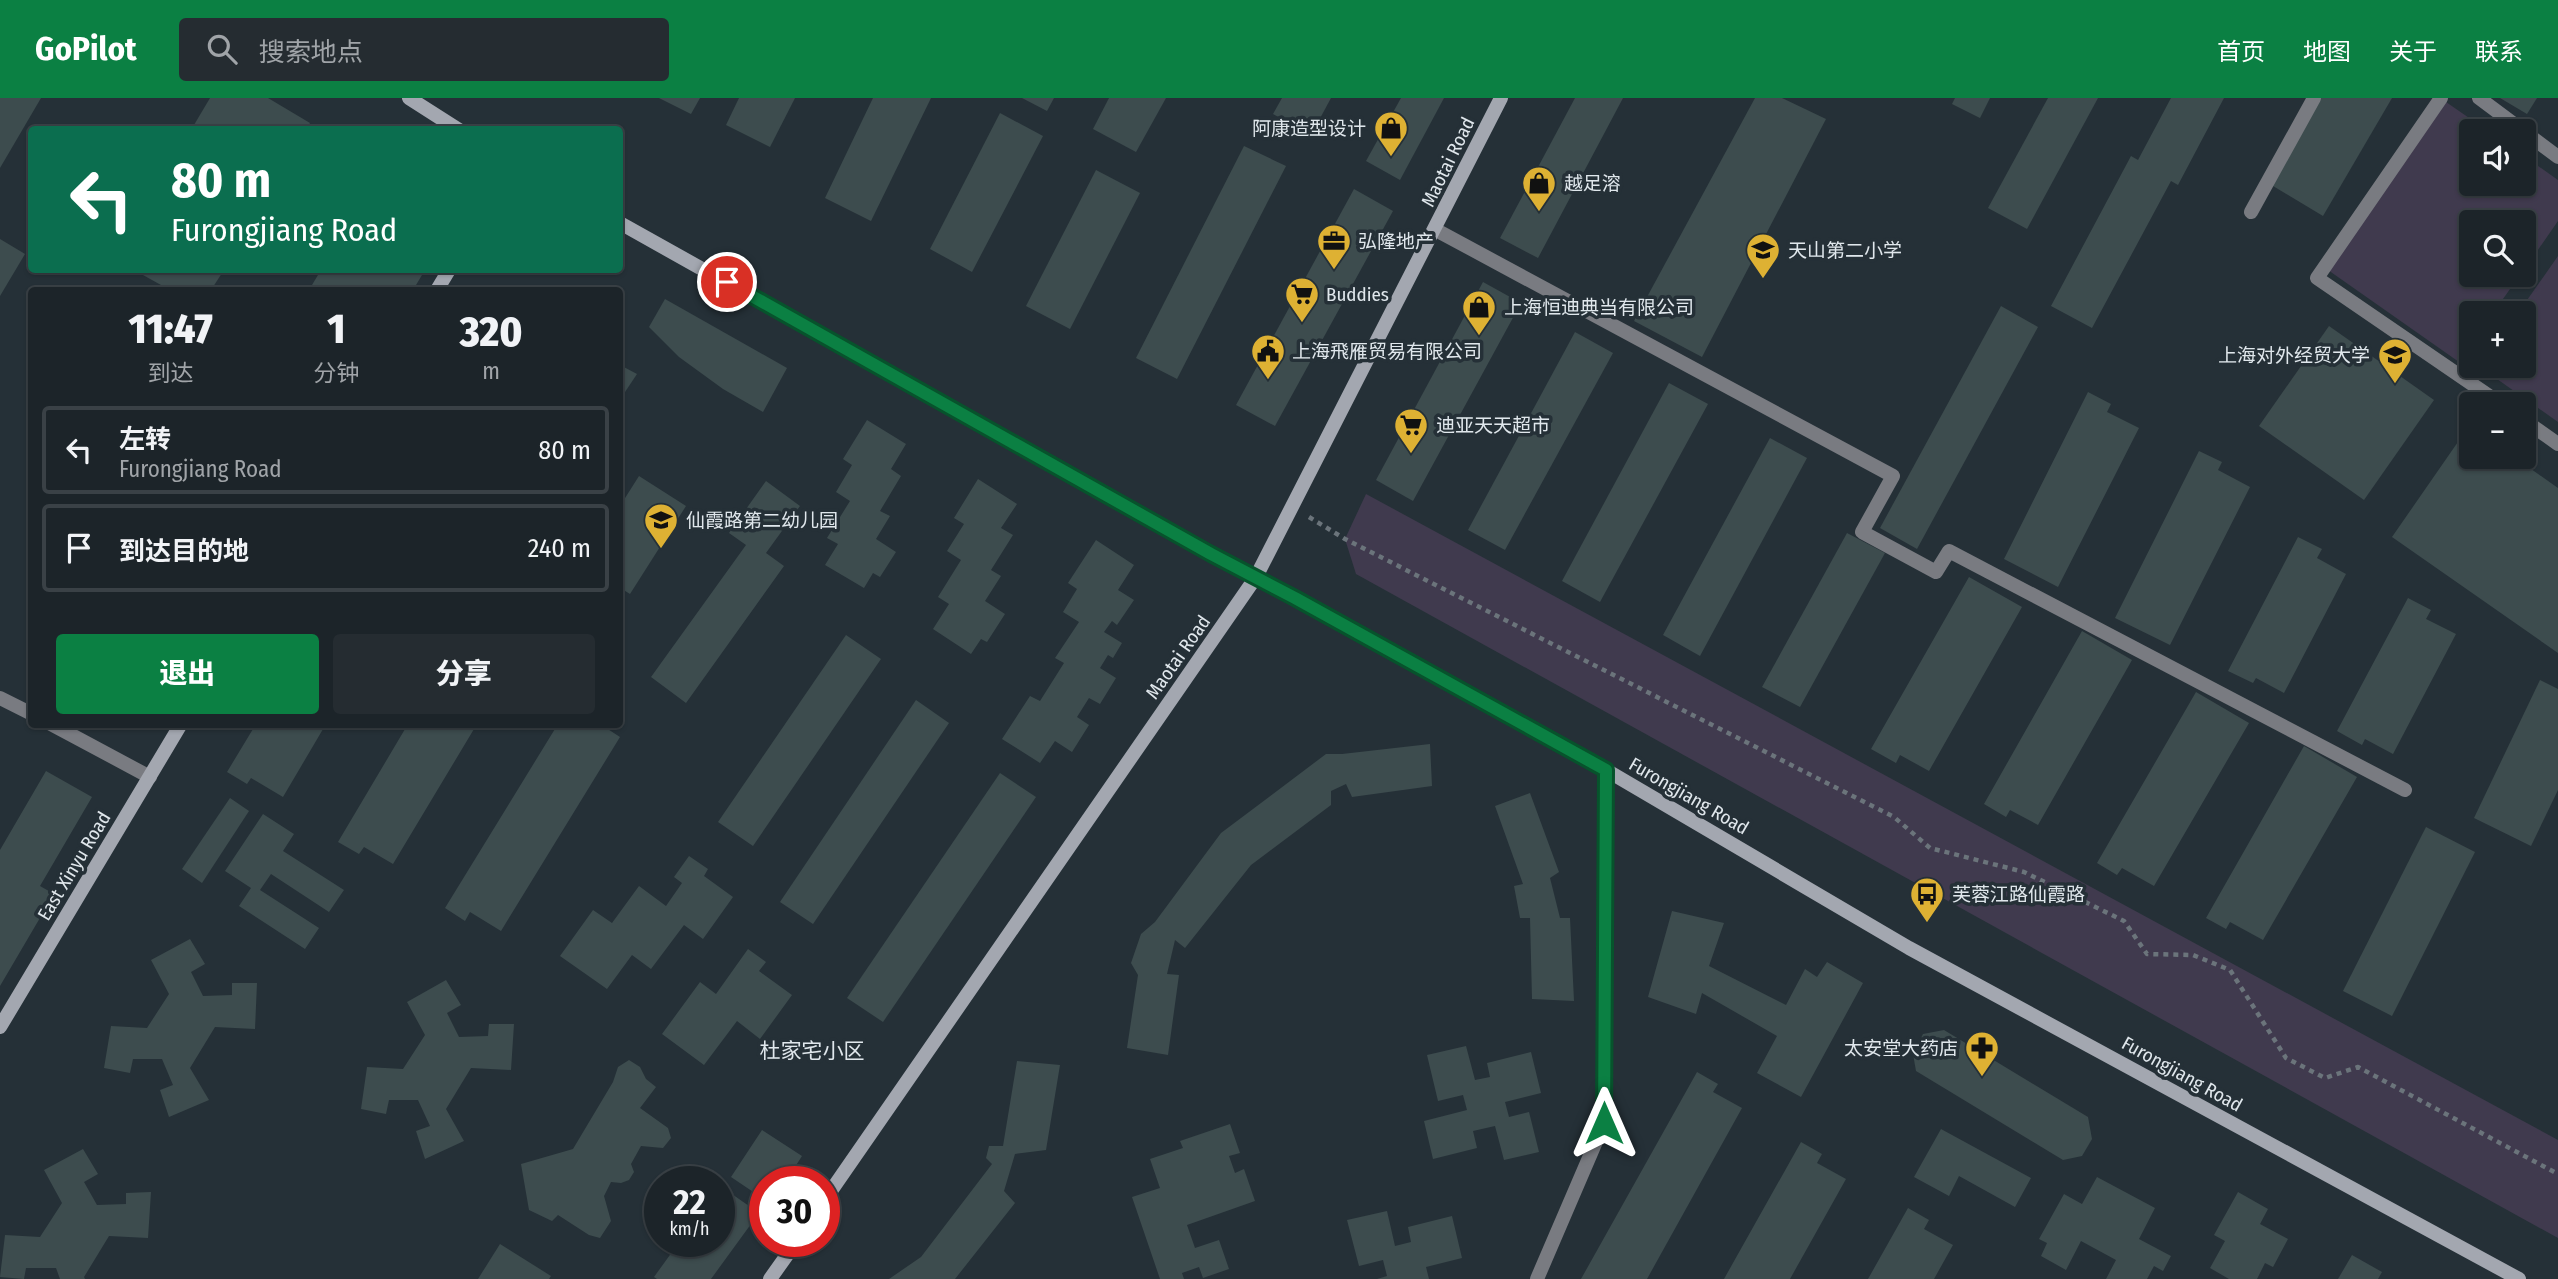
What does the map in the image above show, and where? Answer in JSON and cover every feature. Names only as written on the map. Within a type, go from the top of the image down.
[{"type":"street","points":[[409,98],[453,126]]},
{"type":"street","name":"Maotai Road","points":[[840,1178],[1256,577],[1436,230],[1501,98]]},
{"type":"street","points":[[2251,212],[2314,98]]},
{"type":"street","points":[[2441,98],[2317,278],[2483,392]]},
{"type":"street","points":[[2479,98],[2558,157]]},
{"type":"street","name":"Furongjiang Road","points":[[623,225],[1211,554],[1606,770],[1909,948],[2519,1279]]},
{"type":"street","points":[[1436,230],[1893,476],[1862,532],[1936,572],[1949,551],[2405,790]]},
{"type":"street","points":[[2536,428],[2558,444]]},
{"type":"street","points":[[0,698],[28,712]]},
{"type":"street","points":[[58,728],[150,777]]},
{"type":"street","name":"East Xinyu Road","points":[[0,1027],[179,728]]},
{"type":"street","points":[[1537,1279],[1604,1123],[1606,770]]},
{"type":"street","points":[[770,1279],[786,1257]]},
{"type":"path","points":[[1293,508],[1345,539],[1881,810],[1894,817],[1930,849],[2024,872],[2124,921],[2147,954],[2193,955],[2230,970],[2286,1058],[2325,1078],[2358,1067],[2558,1174]]},
{"type":"shaded area","points":[[2446,102],[2471,119],[2459,119],[2459,196],[2536,196],[2536,164],[2558,180],[2558,221],[2536,253],[2536,210],[2459,210],[2459,287],[2511,287],[2502,301],[2459,301],[2459,362],[2328,270]]},
{"type":"shaded area","points":[[2558,256],[2558,422],[2536,406],[2536,392],[2515,392],[2496,378],[2536,378],[2536,301],[2526,301]]},
{"type":"shaded area","points":[[1366,494],[2558,1140],[2558,1238],[1356,574],[1345,539]]},
{"type":"building","points":[[0,98],[41,98],[0,168]]},
{"type":"building","points":[[210,98],[268,98],[310,123],[308,126],[193,126]]},
{"type":"building","points":[[659,98],[700,98],[691,114]]},
{"type":"building","points":[[739,98],[795,98],[770,147],[726,125]]},
{"type":"building","points":[[873,98],[931,98],[871,221],[825,198]]},
{"type":"building","points":[[1022,98],[1054,98],[1047,111]]},
{"type":"building","points":[[1109,98],[1166,98],[1136,152],[1093,129]]},
{"type":"building","points":[[1282,98],[1331,98],[1311,135],[1273,114]]},
{"type":"building","points":[[1401,98],[1444,98],[1400,180],[1366,161]]},
{"type":"building","points":[[1575,98],[1623,98],[1538,258],[1500,238]]},
{"type":"building","points":[[1755,98],[1782,98],[1826,119],[1702,357],[1634,321]]},
{"type":"building","points":[[1955,98],[1990,98],[1980,118],[1952,104]]},
{"type":"building","points":[[2048,98],[2098,98],[2027,229],[1988,208]]},
{"type":"building","points":[[2171,98],[2224,98],[2178,185],[2171,181],[2092,328],[2051,306],[2131,156],[2138,160]]},
{"type":"building","points":[[2317,98],[2392,98],[2323,216],[2268,183]]},
{"type":"building","points":[[2500,98],[2537,98],[2527,114]]},
{"type":"building","points":[[1000,113],[1043,136],[972,272],[930,249]]},
{"type":"building","points":[[1244,146],[1286,166],[1177,379],[1136,358]]},
{"type":"building","points":[[1096,170],[1140,193],[1070,329],[1026,306]]},
{"type":"building","points":[[1354,189],[1393,211],[1275,426],[1236,405]]},
{"type":"building","points":[[0,239],[25,254],[0,296]]},
{"type":"building","points":[[139,273],[222,273],[213,287],[165,287]]},
{"type":"building","points":[[319,273],[423,273],[415,287],[311,287]]},
{"type":"building","points":[[1483,282],[1521,303],[1413,501],[1376,480]]},
{"type":"building","points":[[665,299],[787,368],[763,412],[723,389],[679,357],[649,327]]},
{"type":"building","points":[[2001,306],[2038,327],[1917,549],[1880,528]]},
{"type":"building","points":[[2329,326],[2434,400],[2364,500],[2259,426]]},
{"type":"building","points":[[1575,332],[1613,353],[1505,550],[1468,530]]},
{"type":"building","points":[[623,367],[637,374],[623,392]]},
{"type":"building","points":[[1669,383],[1708,404],[1600,602],[1562,581]]},
{"type":"building","points":[[2088,392],[2111,404],[2107,412],[2139,428],[2058,587],[2004,559]]},
{"type":"building","points":[[867,420],[906,444],[891,469],[901,476],[880,511],[890,516],[876,539],[896,552],[880,577],[873,573],[864,588],[825,565],[838,544],[827,538],[850,501],[836,492],[852,465],[843,459]]},
{"type":"building","points":[[1770,438],[1807,458],[1700,656],[1663,635]]},
{"type":"building","points":[[2459,440],[2459,469],[2531,469],[2558,488],[2558,653],[2392,537]]},
{"type":"building","points":[[2199,451],[2222,462],[2218,470],[2250,487],[2170,645],[2115,618]]},
{"type":"building","points":[[639,476],[686,506],[630,594],[623,590],[623,501]]},
{"type":"building","points":[[978,479],[1017,504],[1001,528],[1013,535],[991,570],[1001,576],[985,601],[1005,614],[987,642],[981,639],[971,654],[933,629],[949,604],[938,597],[961,560],[947,551],[964,524],[954,518]]},
{"type":"building","points":[[766,481],[800,506],[766,553],[784,566],[686,703],[651,677],[746,545],[729,533]]},
{"type":"building","points":[[1847,533],[1885,553],[1800,707],[1762,687]]},
{"type":"building","points":[[2298,537],[2322,549],[2317,558],[2346,574],[2284,693],[2256,678],[2253,683],[2228,671]]},
{"type":"building","points":[[1096,540],[1134,565],[1118,590],[1134,600],[1117,625],[1112,621],[1104,632],[1122,643],[1113,658],[1108,655],[1100,668],[1116,678],[1100,704],[1089,698],[1077,717],[1089,725],[1072,752],[1055,741],[1040,763],[1002,739],[1030,696],[1040,701],[1064,663],[1055,658],[1079,622],[1063,612],[1077,589],[1068,583]]},
{"type":"building","points":[[1969,577],[2022,607],[1929,771],[1900,755],[1896,763],[1871,749]]},
{"type":"building","points":[[2408,598],[2431,610],[2426,619],[2456,634],[2393,754],[2365,739],[2362,745],[2337,731]]},
{"type":"building","points":[[2082,631],[2132,660],[2038,825],[2010,810],[2006,817],[1984,804]]},
{"type":"building","points":[[846,635],[881,659],[753,846],[718,822]]},
{"type":"building","points":[[2540,680],[2558,689],[2558,790],[2531,846],[2474,818]]},
{"type":"building","points":[[2196,692],[2249,723],[2154,886],[2122,868],[2117,875],[2097,863]]},
{"type":"building","points":[[916,700],[949,723],[813,924],[780,902]]},
{"type":"building","points":[[254,728],[324,728],[283,797],[251,778],[247,784],[227,772]]},
{"type":"building","points":[[406,728],[475,728],[393,864],[364,847],[359,854],[338,842]]},
{"type":"building","points":[[556,728],[606,728],[620,737],[501,931],[470,912],[465,921],[445,908]]},
{"type":"building","points":[[1430,744],[1432,786],[1352,797],[1346,784],[1331,791],[1331,805],[1251,865],[1185,948],[1175,940],[1167,974],[1179,975],[1168,1055],[1127,1048],[1138,975],[1131,963],[1141,934],[1155,922],[1221,833],[1326,754]]},
{"type":"building","points":[[2304,746],[2357,777],[2263,940],[2230,922],[2226,929],[2206,918]]},
{"type":"building","points":[[46,771],[92,797],[40,886],[54,894],[0,986],[0,850]]},
{"type":"building","points":[[1000,773],[1036,797],[883,1022],[847,998]]},
{"type":"building","points":[[1530,793],[1559,872],[1550,878],[1560,918],[1570,918],[1574,1001],[1532,999],[1530,918],[1520,918],[1514,886],[1523,884],[1495,806]]},
{"type":"building","points":[[230,798],[249,811],[202,883],[182,869]]},
{"type":"building","points":[[263,814],[294,834],[283,851],[344,890],[329,912],[271,874],[260,890],[319,928],[305,949],[239,906],[251,888],[225,871]]},
{"type":"building","points":[[2426,827],[2475,852],[2392,1016],[2343,991]]},
{"type":"building","points":[[689,856],[708,869],[704,876],[733,897],[703,939],[684,925],[651,969],[632,955],[607,989],[560,956],[593,910],[612,923],[639,886],[666,906],[682,883],[674,877]]},
{"type":"building","points":[[1672,911],[1724,923],[1709,966],[1786,1005],[1805,969],[1817,977],[1827,962],[1863,983],[1801,1097],[1757,1073],[1777,1036],[1702,993],[1696,1014],[1648,997]]},
{"type":"building","points":[[190,939],[205,964],[191,972],[203,996],[232,995],[232,983],[257,983],[255,1029],[215,1027],[190,1068],[209,1100],[169,1117],[160,1090],[173,1085],[162,1059],[133,1059],[130,1073],[104,1068],[111,1026],[147,1028],[169,994],[151,960]]},
{"type":"building","points":[[748,949],[766,962],[759,971],[792,995],[760,1039],[737,1021],[704,1065],[662,1034],[700,982],[716,994]]},
{"type":"building","points":[[446,980],[461,1005],[447,1013],[459,1037],[488,1036],[489,1024],[514,1024],[511,1070],[471,1068],[446,1109],[464,1141],[425,1159],[416,1131],[430,1126],[418,1100],[389,1100],[386,1114],[361,1109],[367,1067],[403,1069],[425,1035],[407,1002]]},
{"type":"building","points":[[1944,1030],[2088,1117],[2092,1139],[2082,1156],[2063,1160],[1916,1071],[1913,1054],[1923,1034]]},
{"type":"building","points":[[1466,1046],[1475,1080],[1490,1077],[1487,1063],[1531,1052],[1541,1093],[1505,1102],[1509,1117],[1529,1112],[1539,1152],[1504,1160],[1495,1126],[1473,1131],[1477,1148],[1433,1159],[1424,1121],[1467,1110],[1463,1095],[1438,1101],[1427,1055]]},
{"type":"building","points":[[629,1060],[640,1067],[646,1079],[656,1087],[640,1108],[668,1128],[671,1138],[663,1148],[641,1146],[631,1164],[634,1172],[629,1180],[611,1182],[604,1196],[611,1221],[600,1238],[589,1235],[558,1215],[552,1221],[529,1210],[521,1164],[573,1149],[613,1082],[618,1067]]},
{"type":"building","points":[[1017,1061],[1060,1065],[1046,1150],[1015,1154],[1004,1191],[1015,1203],[955,1279],[889,1279],[921,1257],[992,1164],[986,1158],[989,1146],[1003,1146]]},
{"type":"building","points":[[1697,1072],[1718,1084],[1713,1092],[1742,1108],[1647,1279],[1581,1279]]},
{"type":"building","points":[[1230,1124],[1240,1153],[1229,1156],[1235,1173],[1244,1169],[1255,1201],[1187,1225],[1195,1248],[1219,1240],[1229,1269],[1203,1278],[1199,1267],[1182,1273],[1184,1279],[1160,1279],[1132,1197],[1160,1188],[1150,1159],[1183,1148],[1180,1141]]},
{"type":"building","points":[[1941,1129],[2031,1178],[2015,1207],[1959,1176],[1949,1196],[1914,1177]]},
{"type":"building","points":[[762,1130],[802,1156],[796,1166],[749,1166],[749,1189],[735,1180],[735,1171]]},
{"type":"building","points":[[1801,1142],[1822,1154],[1817,1163],[1846,1179],[1790,1279],[1724,1279]]},
{"type":"building","points":[[83,1149],[98,1174],[84,1182],[97,1205],[126,1204],[126,1193],[151,1192],[148,1238],[109,1236],[85,1279],[60,1279],[56,1268],[26,1268],[24,1279],[0,1277],[5,1235],[40,1237],[62,1203],[44,1170]]},
{"type":"building","points":[[2097,1177],[2155,1208],[2139,1239],[2171,1256],[2163,1271],[2154,1266],[2147,1279],[2106,1279],[2116,1260],[2081,1241],[2066,1270],[2041,1256],[2047,1243],[2039,1239],[2064,1194],[2082,1204]]},
{"type":"building","points":[[2238,1192],[2268,1209],[2260,1224],[2288,1239],[2273,1267],[2265,1263],[2257,1279],[2229,1279],[2210,1268],[2225,1241],[2214,1235]]},
{"type":"building","points":[[735,1196],[749,1206],[749,1227],[735,1246]]},
{"type":"building","points":[[1908,1208],[1929,1220],[1924,1229],[1953,1245],[1934,1279],[1868,1279]]},
{"type":"building","points":[[1387,1211],[1395,1246],[1411,1242],[1408,1227],[1452,1216],[1462,1258],[1426,1267],[1429,1279],[1377,1279],[1387,1276],[1383,1260],[1359,1266],[1347,1220]]},
{"type":"building","points":[[500,1244],[551,1276],[549,1279],[478,1279]]},
{"type":"building","points":[[2352,1255],[2382,1272],[2378,1279],[2338,1279]]},
{"type":"building","points":[[668,1257],[727,1257],[711,1279],[654,1277]]},
{"type":"place","name":"阿康造型设计","points":[[1391,158]]},
{"type":"place","name":"越足溶","points":[[1539,213]]},
{"type":"place","name":"弘隆地产","points":[[1334,271]]},
{"type":"place","name":"天山第二小学","points":[[1763,280]]},
{"type":"place","name":"Buddies","points":[[1302,324]]},
{"type":"place","name":"上海恒迪典当有限公司","points":[[1479,337]]},
{"type":"place","name":"上海飛雁贸易有限公司","points":[[1268,381]]},
{"type":"place","name":"上海对外经贸大学","points":[[2395,385]]},
{"type":"place","name":"迪亚天天超市","points":[[1411,455]]},
{"type":"place","name":"仙霞路第二幼儿园","points":[[661,550]]},
{"type":"place","name":"芙蓉江路仙霞路","points":[[1927,924]]},
{"type":"place","name":"太安堂大药店","points":[[1982,1078]]},
{"type":"district","name":"杜家宅小区","points":[[812,1051]]},
{"type":"route","points":[[727,282],[1211,554],[1606,770],[1604,1123]]}]
